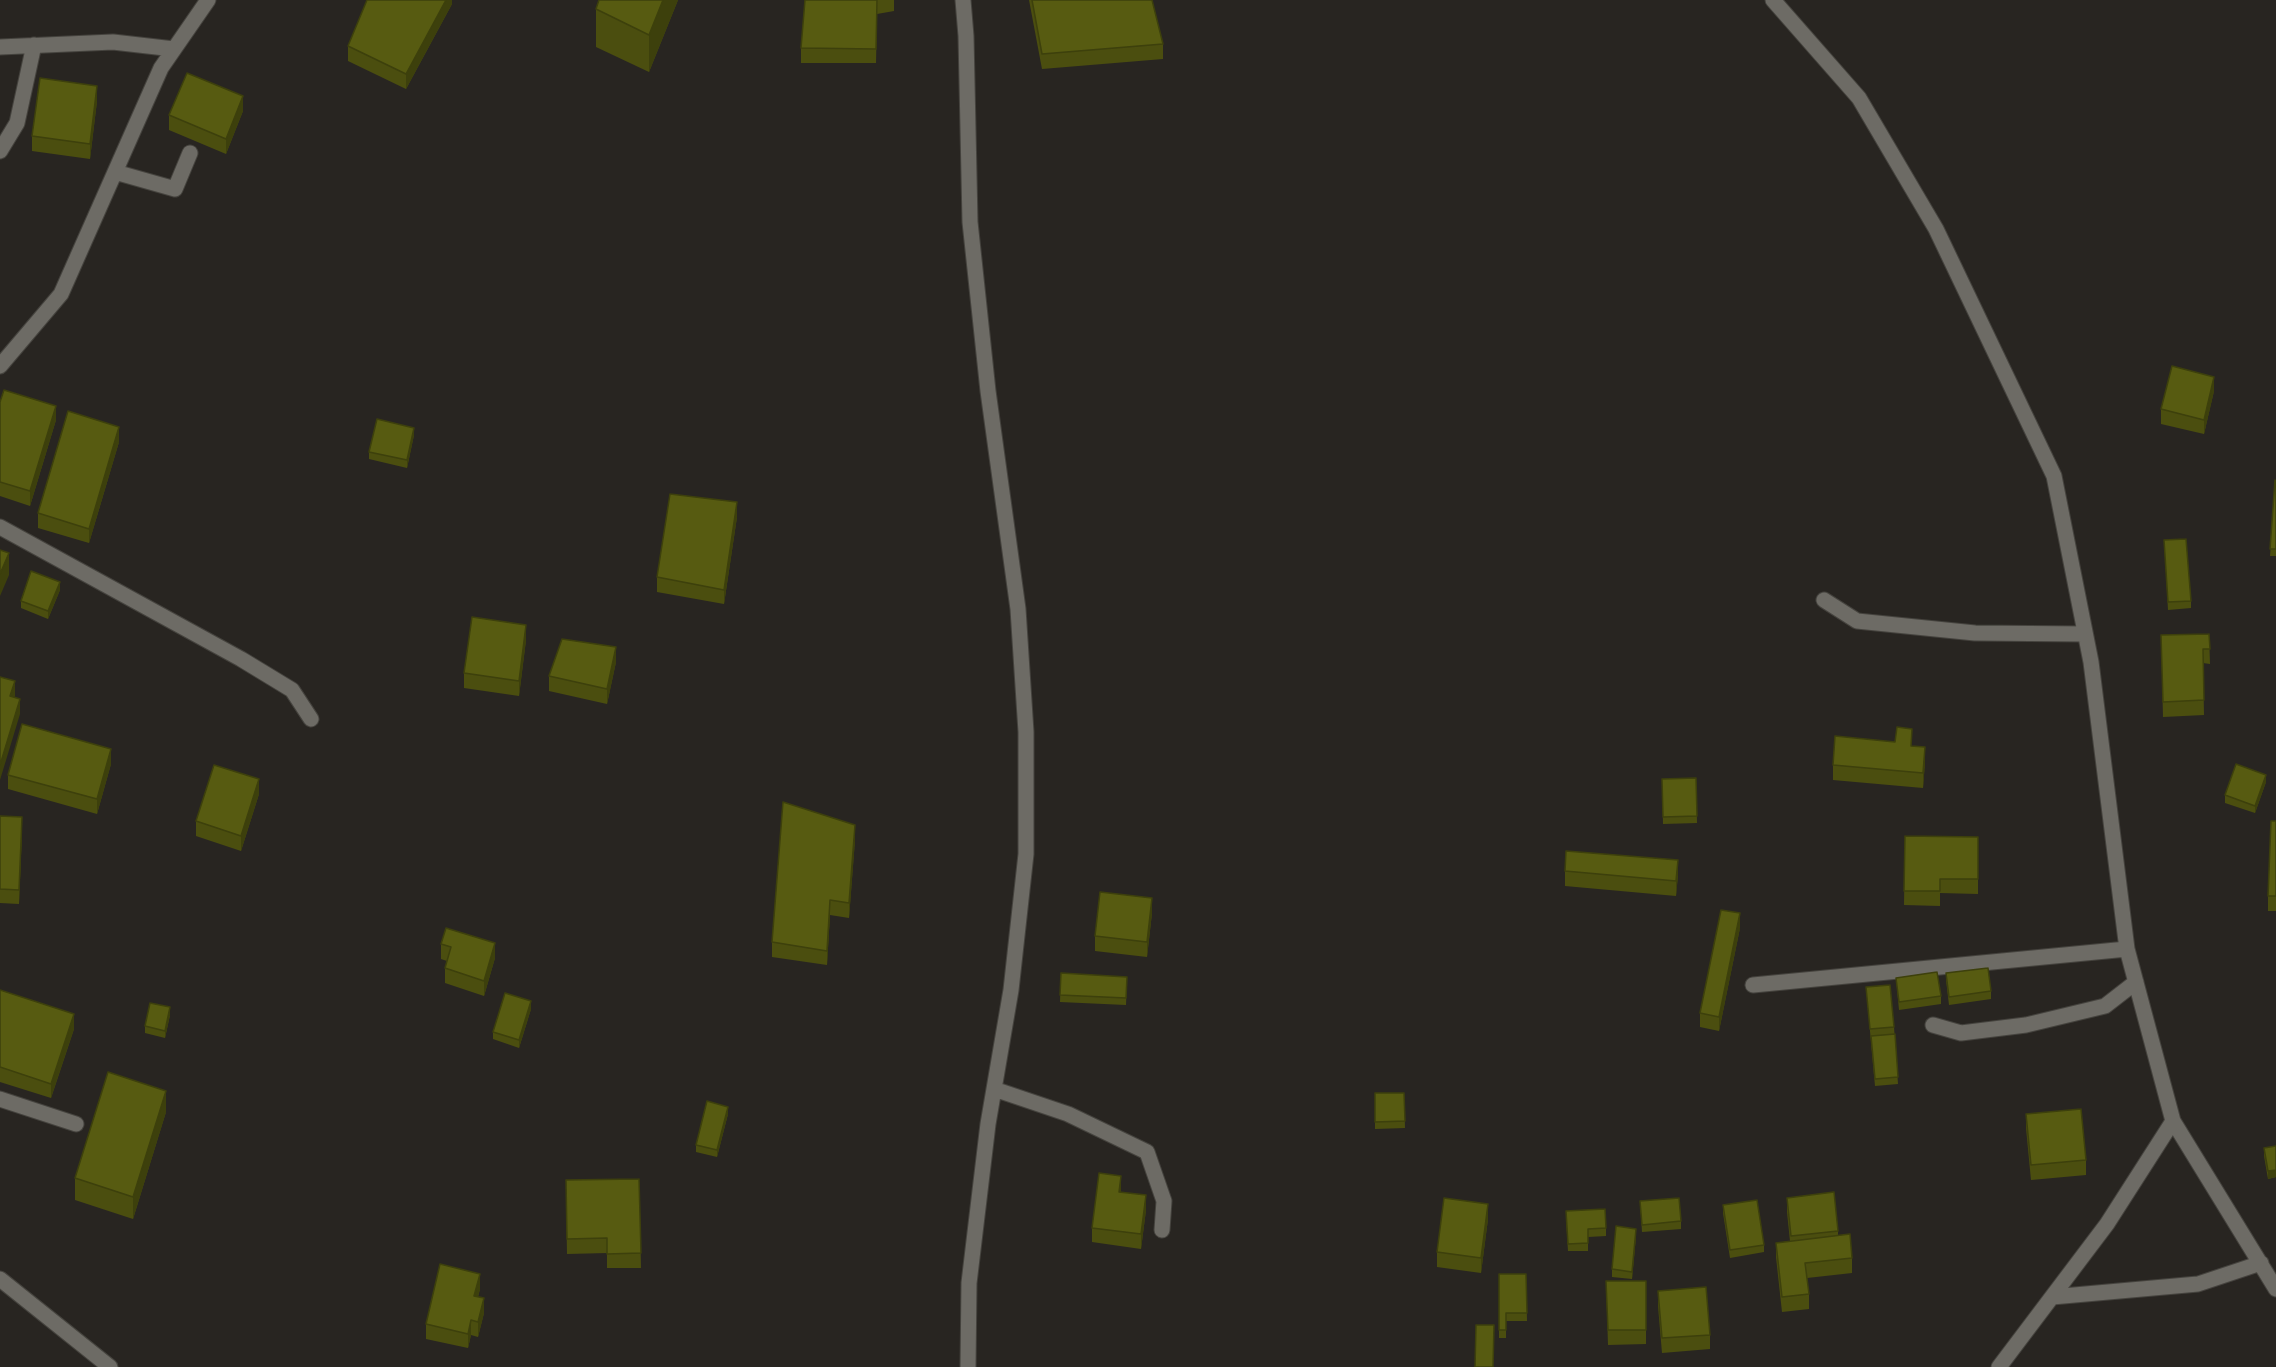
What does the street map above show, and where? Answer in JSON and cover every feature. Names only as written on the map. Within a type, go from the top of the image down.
[{"type":"street","points":[[0,366],[61,294],[161,68],[208,0]]},
{"type":"street","points":[[963,0],[966,36],[970,222],[988,391],[1018,609],[1026,732],[1026,854],[1011,990],[988,1124],[969,1283],[968,1367]]},
{"type":"street","points":[[1773,0],[1859,98],[1936,229],[2054,476],[2091,662],[2127,949],[2136,982],[2174,1121],[2276,1289]]},
{"type":"street","points":[[0,46],[113,42],[174,50]]},
{"type":"street","points":[[0,151],[17,123],[34,45]]},
{"type":"street","points":[[115,172],[175,189],[190,153]]},
{"type":"street","points":[[0,527],[241,659],[292,690],[311,719]]},
{"type":"street","points":[[1824,600],[1857,621],[1975,633],[2085,634]]},
{"type":"street","points":[[1753,985],[2127,949]]},
{"type":"street","points":[[1933,1025],[1961,1033],[2026,1025],[2105,1006],[2136,982]]},
{"type":"street","points":[[994,1089],[1068,1114],[1147,1152],[1164,1201],[1162,1230]]},
{"type":"street","points":[[0,1099],[76,1124]]},
{"type":"street","points":[[1999,1367],[2108,1224],[2174,1121]]},
{"type":"street","points":[[2052,1297],[2198,1284],[2261,1263]]},
{"type":"street","points":[[0,1279],[110,1367]]},
{"type":"building","points":[[367,0],[446,0],[406,74],[348,46]]},
{"type":"building","points":[[599,0],[663,0],[649,35],[596,9]]},
{"type":"building","points":[[805,0],[877,0],[876,49],[801,48]]},
{"type":"building","points":[[1032,0],[1152,0],[1163,44],[1042,54]]},
{"type":"building","points":[[187,73],[243,96],[226,139],[169,115]]},
{"type":"building","points":[[40,78],[97,86],[90,144],[32,136]]},
{"type":"building","points":[[2172,366],[2214,377],[2204,420],[2161,409]]},
{"type":"building","points":[[4,390],[56,406],[30,491],[0,482],[0,402]]},
{"type":"building","points":[[68,411],[119,427],[89,529],[38,513]]},
{"type":"building","points":[[377,419],[414,428],[407,460],[369,452]]},
{"type":"building","points":[[2275,480],[2276,549],[2270,549]]},
{"type":"building","points":[[670,494],[737,502],[724,590],[657,577]]},
{"type":"building","points":[[2186,539],[2191,601],[2168,602],[2164,540]]},
{"type":"building","points":[[0,550],[9,553],[0,574]]},
{"type":"building","points":[[31,571],[60,582],[48,611],[21,601]]},
{"type":"building","points":[[472,617],[526,625],[519,681],[464,673]]},
{"type":"building","points":[[2209,634],[2210,649],[2203,649],[2204,700],[2163,702],[2161,635]]},
{"type":"building","points":[[562,639],[616,647],[607,689],[549,676]]},
{"type":"building","points":[[0,677],[15,681],[10,696],[20,699],[0,765]]},
{"type":"building","points":[[22,724],[111,749],[97,799],[8,775]]},
{"type":"building","points":[[1897,727],[1912,729],[1911,746],[1925,747],[1923,773],[1833,765],[1835,736],[1895,742]]},
{"type":"building","points":[[2236,764],[2266,775],[2255,806],[2225,795]]},
{"type":"building","points":[[214,765],[259,779],[241,836],[196,821]]},
{"type":"building","points":[[1696,778],[1697,816],[1663,817],[1662,779]]},
{"type":"building","points":[[783,802],[855,825],[849,903],[830,900],[827,951],[772,942]]},
{"type":"building","points":[[0,816],[22,817],[19,890],[0,889]]},
{"type":"building","points":[[2271,821],[2276,821],[2276,896],[2268,896]]},
{"type":"building","points":[[1905,836],[1978,837],[1978,879],[1940,879],[1940,891],[1904,891]]},
{"type":"building","points":[[1566,851],[1678,860],[1676,881],[1565,871]]},
{"type":"building","points":[[1100,892],[1152,898],[1147,942],[1095,936]]},
{"type":"building","points":[[1721,910],[1740,913],[1719,1017],[1700,1013]]},
{"type":"building","points":[[446,928],[495,943],[484,981],[445,968],[451,947],[441,944]]},
{"type":"building","points":[[1988,968],[1991,991],[1949,997],[1946,973]]},
{"type":"building","points":[[1937,972],[1941,996],[1899,1002],[1896,978]]},
{"type":"building","points":[[1061,973],[1127,977],[1126,998],[1060,995]]},
{"type":"building","points":[[1890,985],[1894,1027],[1870,1029],[1866,987]]},
{"type":"building","points":[[0,990],[74,1014],[51,1084],[0,1067]]},
{"type":"building","points":[[505,993],[531,1001],[519,1040],[493,1032]]},
{"type":"building","points":[[150,1003],[170,1007],[165,1031],[145,1026]]},
{"type":"building","points":[[1895,1034],[1898,1077],[1875,1079],[1871,1036]]},
{"type":"building","points":[[108,1072],[166,1091],[133,1197],[75,1178]]},
{"type":"building","points":[[1375,1093],[1404,1093],[1405,1121],[1375,1122]]},
{"type":"building","points":[[707,1101],[728,1107],[717,1150],[696,1145]]},
{"type":"building","points":[[2081,1109],[2086,1160],[2031,1165],[2026,1114]]},
{"type":"building","points":[[2276,1146],[2276,1170],[2268,1171],[2264,1148]]},
{"type":"building","points":[[1099,1173],[1121,1176],[1119,1192],[1146,1195],[1141,1234],[1092,1228]]},
{"type":"building","points":[[639,1179],[641,1253],[607,1254],[607,1238],[567,1239],[566,1180]]},
{"type":"building","points":[[1834,1192],[1838,1231],[1791,1236],[1787,1198]]},
{"type":"building","points":[[1444,1198],[1488,1204],[1481,1258],[1437,1252]]},
{"type":"building","points":[[1679,1198],[1681,1221],[1642,1225],[1640,1201]]},
{"type":"building","points":[[1757,1200],[1764,1245],[1730,1250],[1723,1205]]},
{"type":"building","points":[[1605,1209],[1606,1228],[1588,1229],[1588,1243],[1568,1244],[1566,1211]]},
{"type":"building","points":[[1616,1226],[1636,1229],[1632,1272],[1612,1269]]},
{"type":"building","points":[[1850,1234],[1852,1258],[1805,1263],[1809,1294],[1782,1297],[1776,1243]]},
{"type":"building","points":[[440,1264],[480,1274],[474,1296],[484,1298],[478,1322],[471,1320],[468,1334],[426,1324]]},
{"type":"building","points":[[1499,1274],[1526,1274],[1527,1313],[1506,1313],[1506,1330],[1499,1330]]},
{"type":"building","points":[[1606,1281],[1646,1281],[1646,1330],[1608,1330]]},
{"type":"building","points":[[1706,1287],[1710,1335],[1662,1338],[1658,1291]]},
{"type":"building","points":[[1476,1325],[1494,1325],[1493,1367],[1475,1367]]}]
